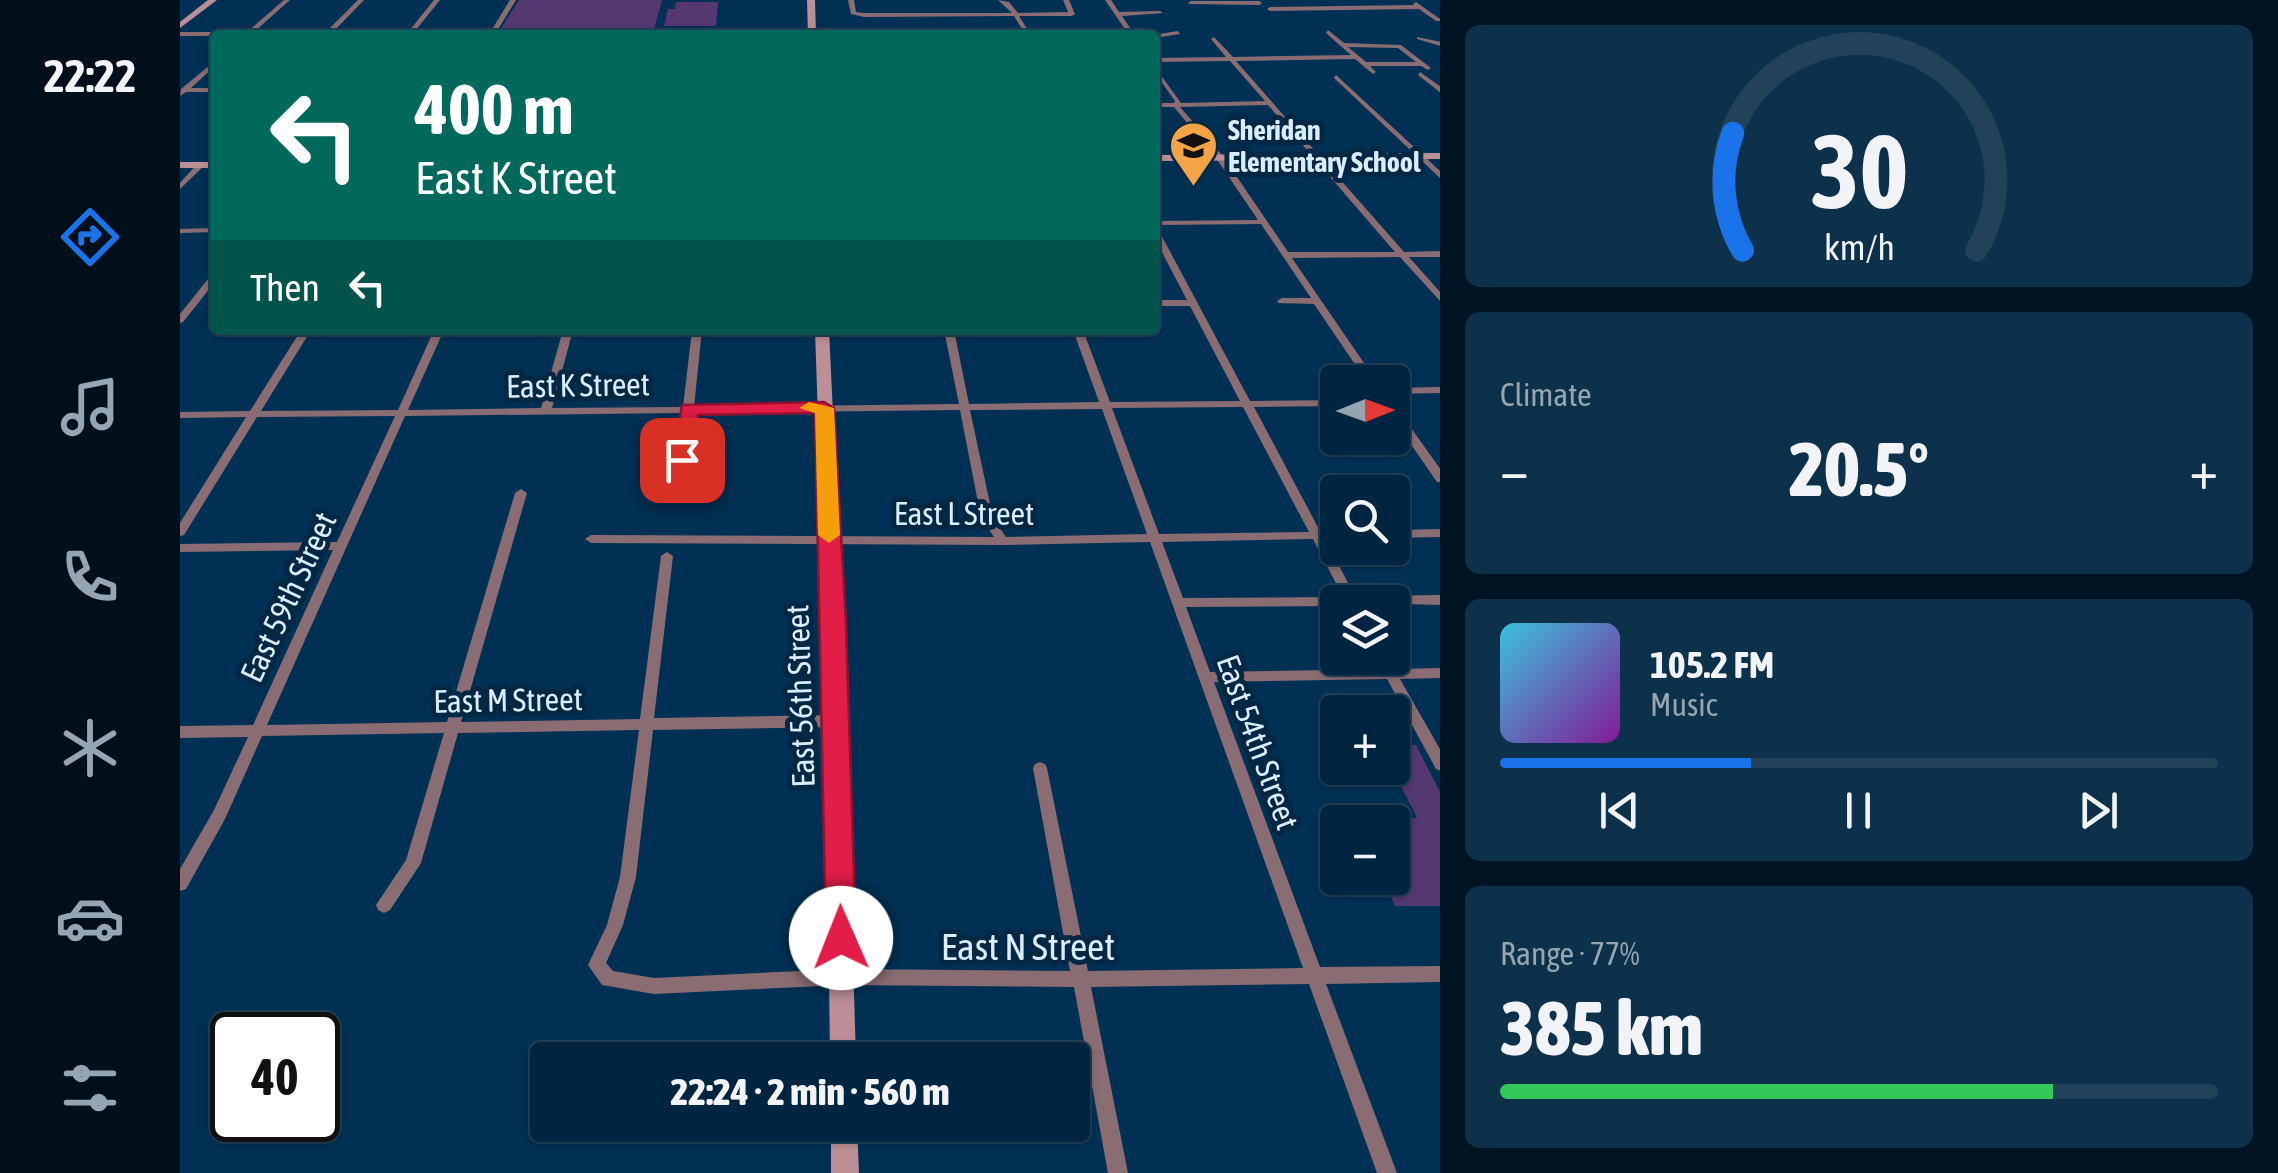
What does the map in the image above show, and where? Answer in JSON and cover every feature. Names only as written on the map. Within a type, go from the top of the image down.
[{"type":"street","points":[[180,26],[213,0]]},
{"type":"street","points":[[253,30],[287,0]]},
{"type":"street","points":[[332,30],[362,0]]},
{"type":"street","points":[[413,30],[437,0]]},
{"type":"street","points":[[494,30],[513,0]]},
{"type":"street","points":[[811,0],[812,30]]},
{"type":"street","points":[[850,0],[857,15],[1072,14],[1066,0]]},
{"type":"street","points":[[1001,0],[1018,14],[1025,30]]},
{"type":"street","points":[[1108,0],[1129,30]]},
{"type":"street","points":[[1410,0],[1438,18]]},
{"type":"street","points":[[1190,4],[1258,2],[1271,10],[1419,7]]},
{"type":"street","points":[[1118,14],[1160,14]]},
{"type":"street","points":[[1328,32],[1373,72]]},
{"type":"street","points":[[1160,35],[1178,33]]},
{"type":"street","points":[[180,34],[210,34]]},
{"type":"street","points":[[1418,38],[1440,44]]},
{"type":"street","points":[[1214,39],[1440,299]]},
{"type":"street","points":[[1342,45],[1397,46],[1425,66],[1364,64]]},
{"type":"street","points":[[1160,60],[1356,57]]},
{"type":"street","points":[[1307,58],[1321,71]]},
{"type":"street","points":[[182,91],[210,67]]},
{"type":"street","points":[[1420,74],[1440,91]]},
{"type":"street","points":[[1336,76],[1440,177]]},
{"type":"street","points":[[1160,83],[1199,139],[1218,157],[1361,365]]},
{"type":"street","points":[[182,91],[210,90]]},
{"type":"street","points":[[1160,105],[1269,103]]},
{"type":"street","points":[[1160,158],[1440,156]]},
{"type":"street","points":[[180,165],[210,165]]},
{"type":"street","points":[[180,187],[201,165]]},
{"type":"street","points":[[1160,222],[1262,222]]},
{"type":"street","points":[[180,231],[210,230]]},
{"type":"street","points":[[1160,241],[1343,585]]},
{"type":"street","points":[[1286,255],[1440,254]]},
{"type":"street","points":[[180,320],[210,282]]},
{"type":"street","points":[[1282,301],[1318,302]]},
{"type":"street","points":[[1160,303],[1193,303]]},
{"type":"street","points":[[180,532],[303,335]]},
{"type":"street","name":"East 59th Street","points":[[180,884],[201,852],[437,335]]},
{"type":"street","points":[[546,410],[567,335]]},
{"type":"street","points":[[678,499],[696,335]]},
{"type":"street","name":"East 56th Street","points":[[822,335],[837,721],[843,1042]]},
{"type":"street","points":[[950,335],[987,518],[1003,541]]},
{"type":"street","name":"East 54th Street","points":[[1080,335],[1386,1173]]},
{"type":"street","points":[[1410,391],[1440,390]]},
{"type":"street","name":"East K Street","points":[[180,415],[1320,403]]},
{"type":"street","points":[[1410,435],[1440,479]]},
{"type":"street","points":[[384,905],[413,863],[522,493]]},
{"type":"street","points":[[1410,534],[1440,534]]},
{"type":"street","name":"East L Street","points":[[591,539],[1003,541],[1318,535]]},
{"type":"street","points":[[180,548],[342,546]]},
{"type":"street","points":[[646,725],[668,556]]},
{"type":"street","points":[[1410,601],[1440,600]]},
{"type":"street","points":[[1177,603],[1320,602]]},
{"type":"street","points":[[1410,673],[1440,673]]},
{"type":"street","points":[[1205,677],[1320,675]]},
{"type":"street","points":[[1392,675],[1440,765]]},
{"type":"street","name":"East M Street","points":[[180,732],[837,721]]},
{"type":"street","name":"East N Street","points":[[646,725],[624,900],[597,965],[598,972],[616,982],[654,986],[842,977],[1080,980],[1440,974]]},
{"type":"street","points":[[1040,768],[1118,1173]]},
{"type":"street","points":[[844,1142],[845,1173]]},
{"type":"shaded area","points":[[519,0],[662,0],[654,30],[500,30]]},
{"type":"shaded area","points":[[676,2],[718,2],[716,26],[664,26],[668,9],[675,9]]},
{"type":"shaded area","points":[[1410,745],[1416,745],[1440,792],[1440,906],[1395,906],[1390,895],[1410,895],[1410,818],[1417,818],[1400,785],[1410,785]]},
{"type":"slow traffic","points":[[809,408],[824,408],[829,535]]},
{"type":"place","name":"Sheridan Elementary School","points":[[1193,188]]},
{"type":"route","points":[[682,460],[689,409],[824,408],[834,624],[841,938]]}]
